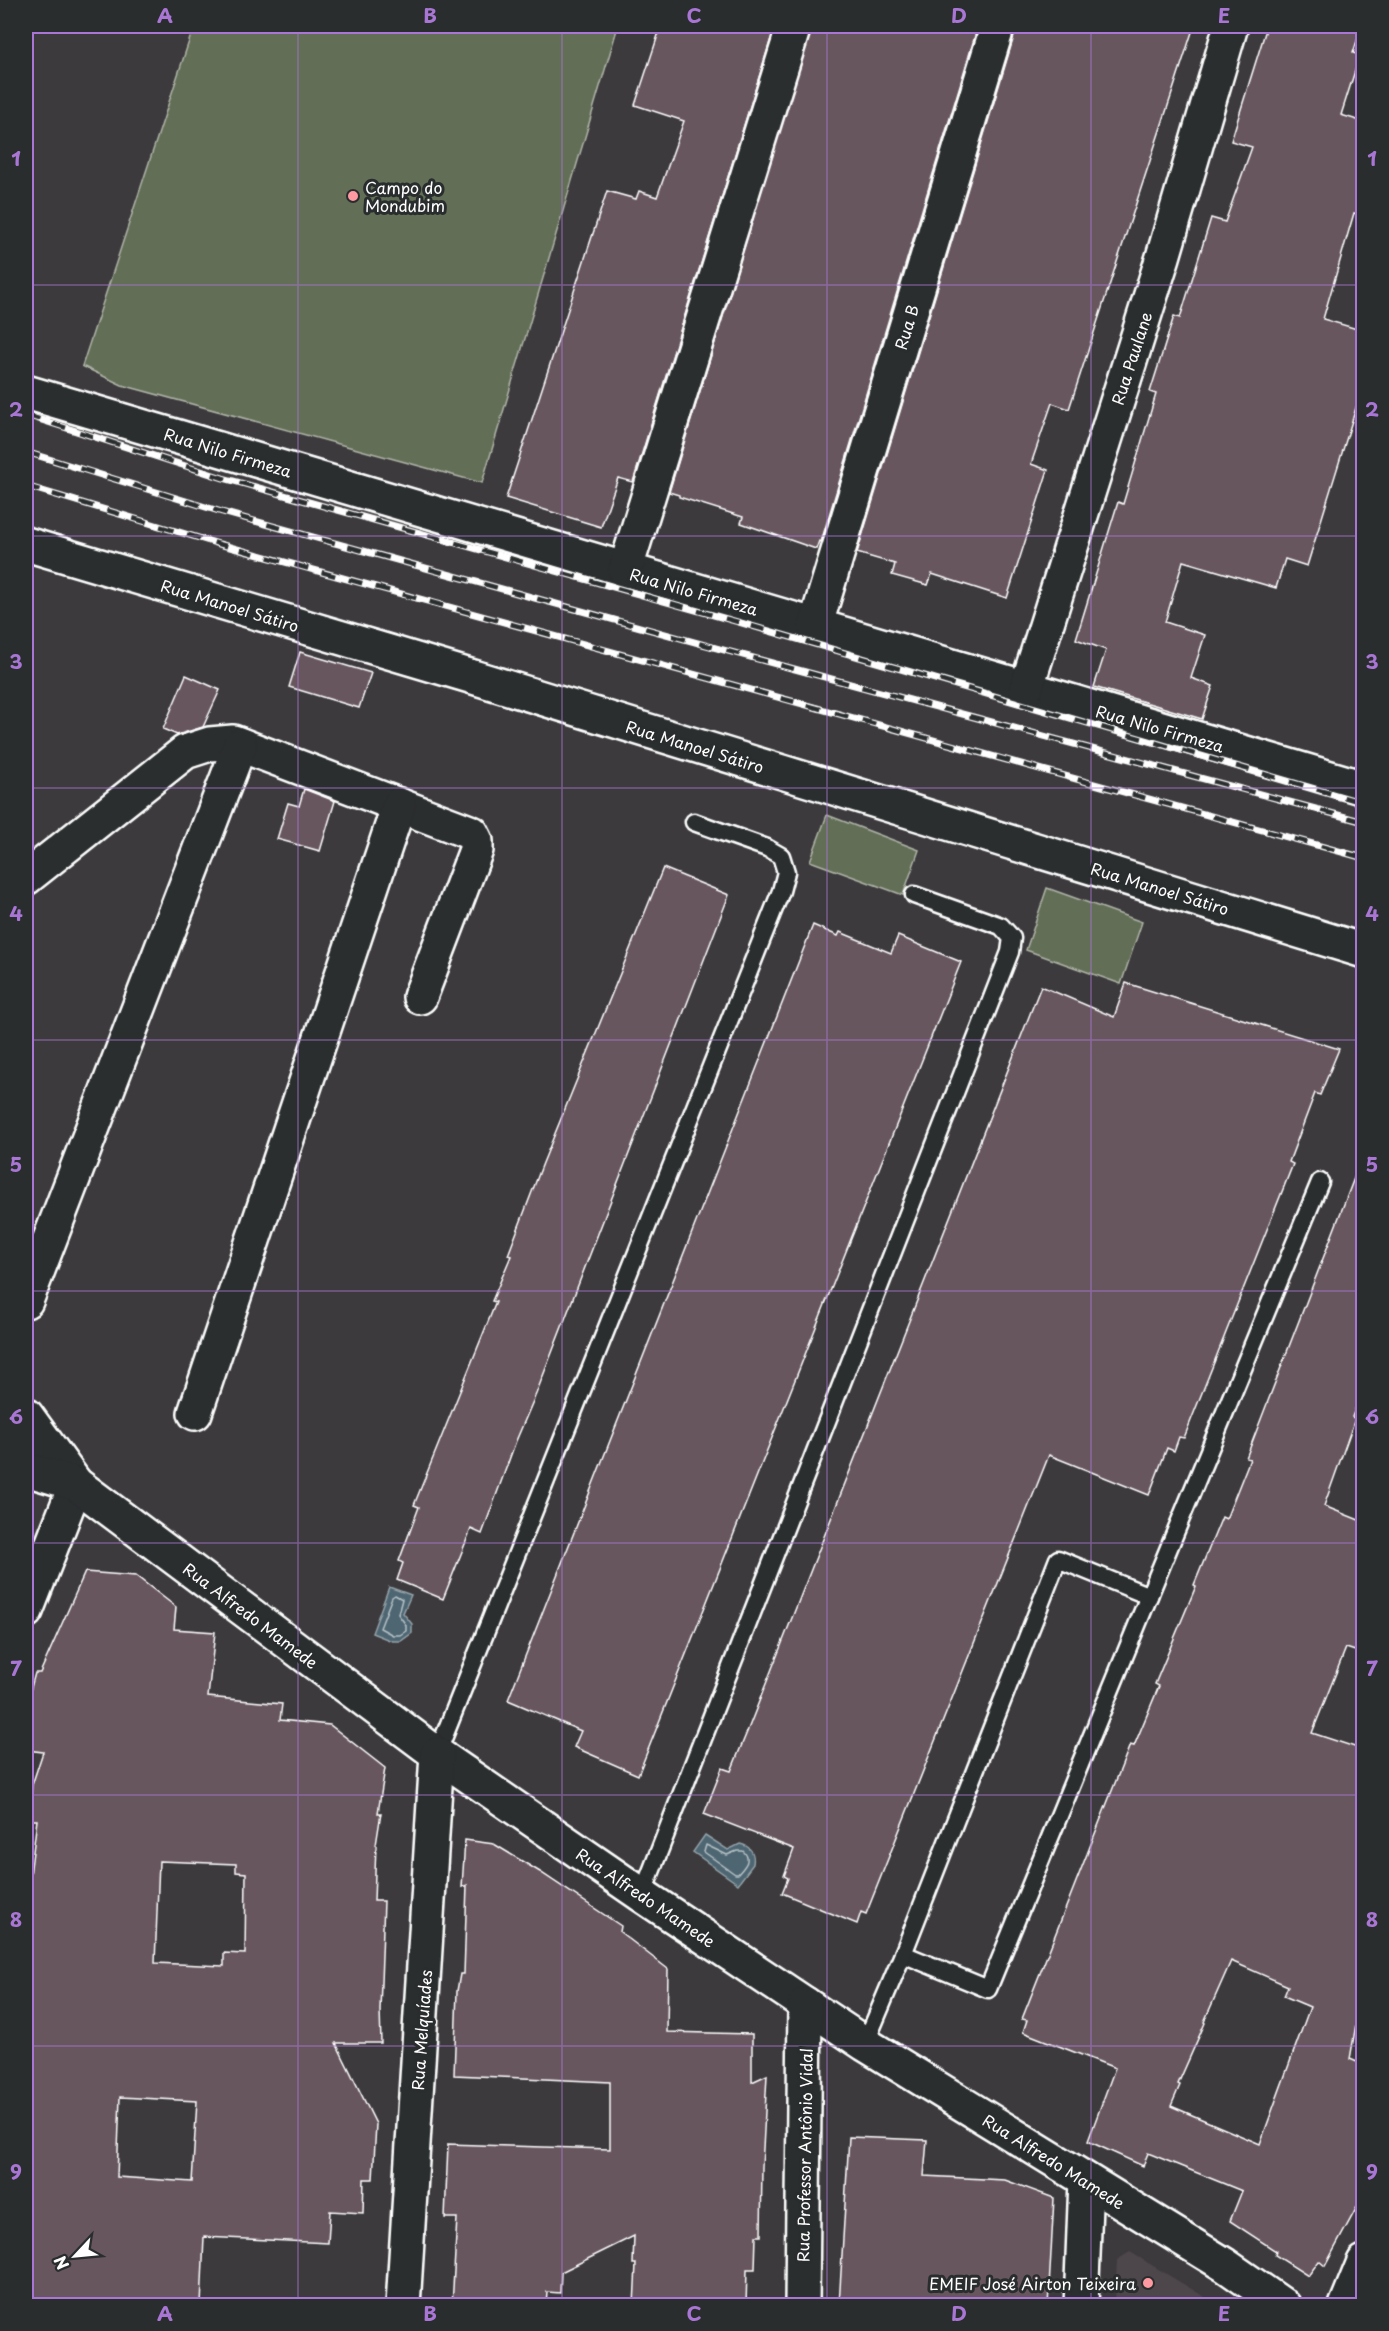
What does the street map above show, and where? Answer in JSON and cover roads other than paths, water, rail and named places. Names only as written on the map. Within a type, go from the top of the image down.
[{"type":"street","points":[[626,571],[794,26]]},
{"type":"street","name":"Rua Paulane","points":[[1026,689],[1162,257],[1231,26]]},
{"type":"street","name":"Rua B","points":[[815,627],[997,28]]},
{"type":"street","name":"Rua Nilo Firmeza","points":[[26,392],[1364,788]]},
{"type":"street","name":"Rua Manoel Sátiro","points":[[26,544],[470,676],[1364,951]]},
{"type":"street","points":[[26,878],[185,752],[210,744],[233,742],[472,833],[477,841],[476,850],[420,997]]},
{"type":"street","points":[[26,1301],[240,745]]},
{"type":"street","points":[[195,1413],[399,805]]},
{"type":"street","points":[[26,1414],[76,1484],[26,1611]]},
{"type":"street","name":"Rua Alfredo Mamede","points":[[26,1468],[76,1484],[436,1754],[642,1895],[865,2044],[1225,2265],[1284,2306]]},
{"type":"street","name":"Rua Melquíades","points":[[403,2306],[436,1754]]},
{"type":"street","name":"Rua Professor Antônio Vidal","points":[[802,2306],[806,2004]]},
{"type":"street","points":[[1081,2306],[1086,2180]]},
{"type":"street","points":[[1346,2306],[1364,2262]]},
{"type":"lane","points":[[436,1754],[786,872],[781,856],[767,848],[694,822]]},
{"type":"lane","points":[[642,1895],[1010,952],[1012,938],[1001,926],[914,895]]},
{"type":"lane","points":[[903,1954],[988,1989],[1320,1182]]},
{"type":"lane","points":[[865,2044],[903,1954],[1058,1559],[1149,1596]]},
{"type":"water","points":[[389,1587],[411,1595],[403,1613],[412,1624],[412,1633],[401,1641],[392,1641],[372,1633]]},
{"type":"water","points":[[705,1835],[728,1850],[740,1844],[747,1846],[751,1851],[753,1864],[738,1884],[693,1852]]},
{"type":"railway","points":[[26,415],[223,478],[738,622],[1364,803]]},
{"type":"railway","points":[[26,452],[222,512],[1364,822]]},
{"type":"railway","points":[[26,486],[219,544],[1364,858]]},
{"type":"place","name":"Campo do Mondubim","points":[[353,196]]},
{"type":"place","name":"EMEIF José Airton Teixeira","points":[[1148,2283]]}]
